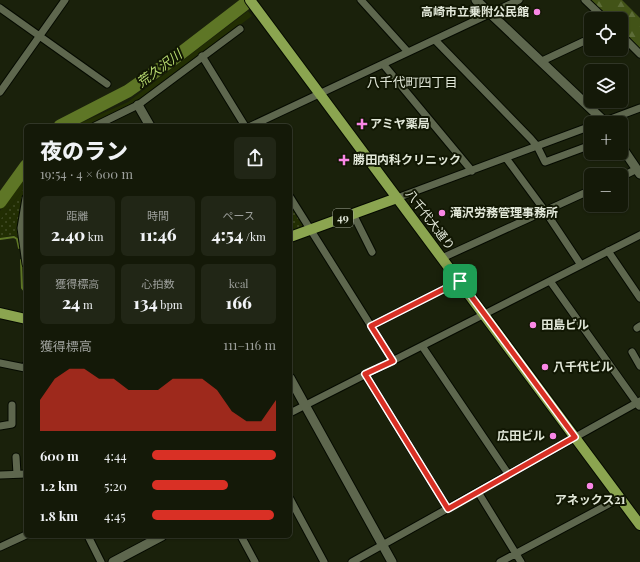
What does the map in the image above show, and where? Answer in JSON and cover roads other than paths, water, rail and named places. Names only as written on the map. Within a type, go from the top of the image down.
[{"type":"main road","name":"八千代大通り","points":[[250,0],[640,525]]},
{"type":"main road","name":"49","points":[[292,236],[397,198]]},
{"type":"main road","points":[[0,313],[24,319]]},
{"type":"street","points":[[0,92],[65,0]]},
{"type":"street","points":[[361,0],[408,52]]},
{"type":"street","points":[[476,0],[542,61],[598,116]]},
{"type":"street","points":[[255,124],[519,0]]},
{"type":"street","points":[[585,0],[598,12]]},
{"type":"street","points":[[0,8],[107,84]]},
{"type":"street","points":[[99,124],[138,104],[240,29]]},
{"type":"street","points":[[435,40],[537,146],[545,162],[584,148]]},
{"type":"street","points":[[542,61],[584,41]]},
{"type":"street","points":[[628,43],[640,54]]},
{"type":"street","points":[[202,56],[244,124]]},
{"type":"street","points":[[383,64],[472,171]]},
{"type":"street","points":[[138,104],[149,124]]},
{"type":"street","points":[[619,116],[640,108]]},
{"type":"street","points":[[397,198],[584,129]]},
{"type":"street","points":[[628,157],[638,172],[628,175]]},
{"type":"street","points":[[506,158],[545,211],[581,265]]},
{"type":"street","points":[[442,258],[584,193]]},
{"type":"street","points":[[292,200],[393,361]]},
{"type":"street","points":[[24,210],[21,228],[24,250]]},
{"type":"street","points":[[353,214],[372,252]]},
{"type":"street","points":[[292,412],[640,235]]},
{"type":"street","points":[[608,251],[640,298]]},
{"type":"street","points":[[371,326],[460,281]]},
{"type":"street","points":[[352,562],[575,437],[639,404],[550,281]]},
{"type":"street","points":[[422,346],[509,475]]},
{"type":"street","points":[[632,352],[640,366]]},
{"type":"street","points":[[0,364],[24,368]]},
{"type":"street","points":[[365,374],[448,509]]},
{"type":"street","points":[[292,382],[392,562]]},
{"type":"street","points":[[0,426],[12,424],[12,405]]},
{"type":"street","points":[[16,457],[17,474]]},
{"type":"street","points":[[0,474],[24,474]]},
{"type":"street","points":[[478,492],[521,562]]},
{"type":"street","points":[[500,562],[620,498]]},
{"type":"street","points":[[292,503],[324,562]]},
{"type":"street","points":[[0,547],[24,535]]},
{"type":"street","points":[[89,538],[101,562]]},
{"type":"street","points":[[113,562],[158,538]]},
{"type":"street","points":[[242,538],[255,562]]},
{"type":"waterway","name":"荒久沢川","points":[[64,124],[128,91],[172,60],[250,0]]},
{"type":"waterway","name":"荒久沢川","points":[[0,202],[24,169]]},
{"type":"waterway","points":[[0,239],[14,237],[17,239],[19,248]]},
{"type":"waterway","points":[[21,260],[22,288],[24,290]]},
{"type":"place","name":"高崎市立乗附公民館","points":[[537,12]]},
{"type":"place","name":"アミヤ薬局","points":[[362,124]]},
{"type":"place","name":"勝田内科クリニック","points":[[344,160]]},
{"type":"place","name":"滝沢労務管理事務所","points":[[442,213]]},
{"type":"place","name":"田島ビル","points":[[533,325]]},
{"type":"place","name":"八千代ビル","points":[[545,367]]},
{"type":"place","name":"広田ビル","points":[[553,436]]},
{"type":"place","name":"アネックス21","points":[[590,486]]},
{"type":"district","name":"八千代町四丁目","points":[[412,82]]}]
